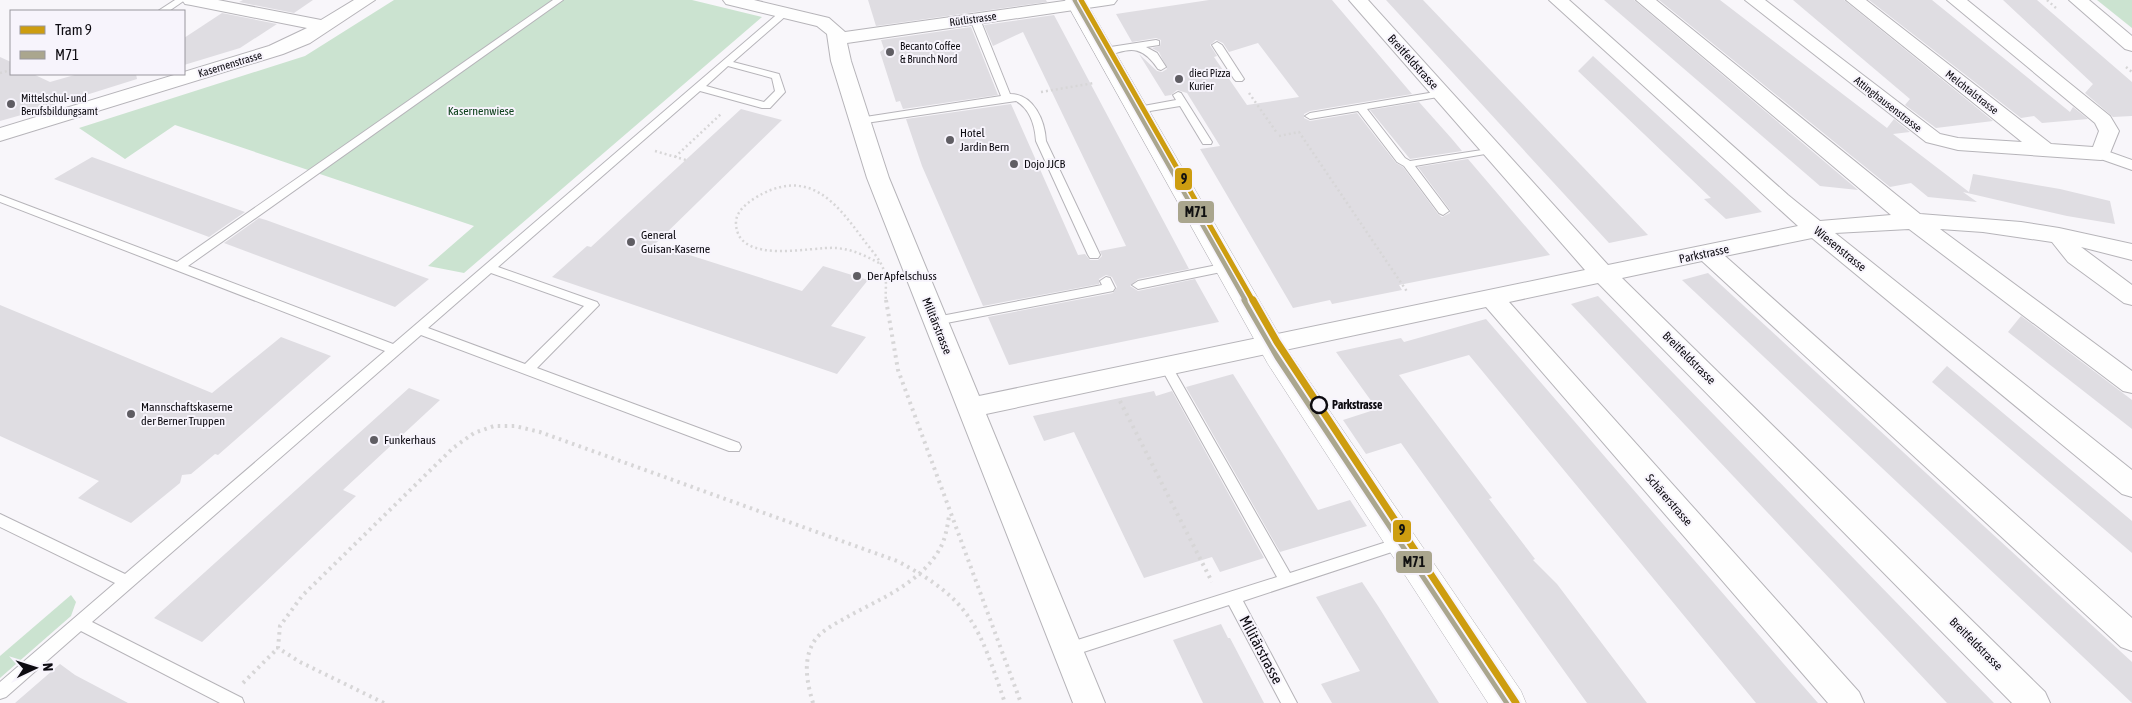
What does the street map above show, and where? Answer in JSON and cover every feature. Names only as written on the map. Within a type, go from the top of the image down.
[{"type":"street","points":[[191,0],[324,26]]},
{"type":"street","name":"Kasernenstrasse","points":[[0,135],[47,114],[276,50],[297,42],[366,0]]},
{"type":"street","points":[[732,0],[757,3],[784,13],[823,22],[836,32],[838,39]]},
{"type":"street","name":"Rütlistrasse","points":[[838,39],[1077,2],[1108,0]]},
{"type":"street","name":"Breitfeldstrasse","points":[[1358,0],[1584,255],[2034,703]]},
{"type":"street","name":"Wiesenstrasse","points":[[1558,0],[1816,229],[2132,486]]},
{"type":"street","points":[[1645,0],[1895,207],[2132,384]]},
{"type":"street","name":"Attinghausenstrasse","points":[[1754,0],[1933,138],[1958,144],[2045,150]]},
{"type":"street","name":"Melchtalstrasse","points":[[1855,0],[2045,150]]},
{"type":"street","points":[[1956,0],[2103,120],[2109,131],[2100,154]]},
{"type":"street","points":[[2078,0],[2132,45]]},
{"type":"street","points":[[1077,2],[1270,343],[1508,703]]},
{"type":"street","name":"Militärstrasse","points":[[838,39],[841,61],[878,178],[1089,703]]},
{"type":"street","points":[[2045,150],[2100,154],[2132,165]]},
{"type":"street","name":"Parkstrasse","points":[[970,408],[1816,229],[1857,223],[1915,221],[1972,223],[2059,236],[2132,252]]},
{"type":"street","points":[[2059,236],[2076,257],[2132,297]]},
{"type":"street","points":[[1707,253],[2132,637]]},
{"type":"street","name":"Schärerstrasse","points":[[1491,298],[1848,703]]},
{"type":"lane","points":[[154,10],[170,0]]},
{"type":"lane","points":[[165,10],[181,0]]},
{"type":"lane","points":[[178,267],[558,0]]},
{"type":"lane","points":[[0,692],[784,13]]},
{"type":"lane","points":[[975,19],[1013,98]]},
{"type":"lane","points":[[1104,51],[1156,42]]},
{"type":"lane","points":[[1217,45],[1240,79]]},
{"type":"lane","points":[[1135,46],[1154,55],[1162,67]]},
{"type":"lane","points":[[698,87],[766,106],[780,92],[776,76],[726,63]]},
{"type":"lane","points":[[1310,116],[1441,94]]},
{"type":"lane","points":[[859,121],[1013,98],[1028,104],[1041,134],[1041,141],[1094,256]]},
{"type":"lane","points":[[1138,110],[1180,98],[1207,142]]},
{"type":"lane","points":[[1360,107],[1401,160],[1409,164],[1491,150]]},
{"type":"lane","points":[[1409,164],[1410,168],[1443,211]]},
{"type":"lane","points":[[0,198],[395,350]]},
{"type":"lane","points":[[1138,285],[1227,267]]},
{"type":"lane","points":[[489,268],[593,305],[527,370]]},
{"type":"lane","points":[[936,322],[1109,288],[1106,281]]},
{"type":"lane","points":[[418,330],[734,447]]},
{"type":"lane","points":[[1166,366],[1286,580]]},
{"type":"lane","points":[[0,520],[127,582]]},
{"type":"lane","points":[[1068,650],[1402,543]]},
{"type":"lane","name":"Militärstrasse","points":[[1227,599],[1289,703]]},
{"type":"lane","points":[[80,623],[232,701]]},
{"type":"path","points":[[1240,79],[1278,135],[1299,132],[1407,292]]},
{"type":"path","points":[[1013,98],[1022,94],[1099,82]]},
{"type":"path","points":[[686,160],[674,156],[738,98]]},
{"type":"path","points":[[879,263],[861,254],[836,248],[780,252],[758,248],[742,239],[736,225],[737,218],[751,201],[771,190],[793,187],[815,188],[836,201],[879,263],[885,273],[887,308],[898,370],[949,513],[1021,703]]},
{"type":"path","points":[[1108,379],[1227,599]]},
{"type":"path","points":[[232,701],[278,648],[280,626],[302,596],[453,448],[479,430],[504,424],[540,432],[898,561],[923,573],[940,584],[961,602],[974,620],[1005,703]]},
{"type":"path","points":[[813,703],[806,672],[809,652],[819,634],[923,573],[940,550],[946,534],[949,513]]},
{"type":"path","points":[[278,648],[300,662],[384,703]]},
{"type":"green space","name":"Kasernenwiese","points":[[394,0],[692,0],[762,17],[464,273],[428,266],[474,226],[175,125],[125,159],[79,128],[305,56]]},
{"type":"green space","points":[[2097,0],[2132,0],[2132,28]]},
{"type":"green space","points":[[71,595],[76,602],[71,616],[0,678],[0,656]]},
{"type":"building","points":[[243,0],[313,0],[294,13],[239,2]]},
{"type":"building","points":[[868,0],[1046,0],[1047,2],[876,26]]},
{"type":"building","points":[[1209,0],[1332,0],[1412,94],[1310,111],[1304,114],[1304,118],[1310,121],[1357,113],[1442,217],[1450,213],[1450,210],[1418,167],[1468,159],[1550,255],[1399,285],[1402,290],[1332,304],[1330,300],[1293,308],[1200,149],[1220,146],[1187,93],[1177,90],[1171,95],[1165,96],[1139,54],[1157,71],[1162,72],[1167,69],[1159,52],[1152,48],[1160,46],[1161,40],[1156,38],[1132,42],[1116,14]],"holes":[[[1216,40],[1223,43],[1229,52],[1258,43],[1299,97],[1247,105],[1214,57],[1217,56],[1210,45]]]},
{"type":"building","points":[[1386,0],[1423,0],[1648,235],[1609,243]]},
{"type":"building","points":[[1604,0],[1634,0],[1858,190],[1820,186]]},
{"type":"building","points":[[1659,0],[1720,0],[1887,128],[1894,119],[1910,132],[1893,134],[1969,192],[1973,174],[2060,189],[2110,201],[2115,224],[2067,216],[1963,192],[1977,202],[1928,197],[1911,183],[1890,187]]},
{"type":"building","points":[[1793,0],[1844,0],[1993,121],[1936,128],[1905,105],[1910,99]]},
{"type":"building","points":[[1869,0],[1932,0],[2070,112],[2073,107],[2088,119],[2042,123],[2034,116],[2021,118]]},
{"type":"building","points":[[2003,0],[2037,0],[2132,82],[2132,116],[2113,117],[2085,93],[2093,84]]},
{"type":"building","points":[[222,13],[277,24],[240,48],[185,65],[185,37]]},
{"type":"building","points":[[1054,15],[1189,269],[1138,279],[1130,286],[1138,291],[1195,279],[1219,322],[1009,365],[988,317],[1113,293],[1117,287],[1112,277],[1106,275],[1099,279],[1099,284],[983,306],[922,166],[906,119],[1011,104],[1078,255],[1085,254],[1090,260],[1098,260],[1102,256],[1100,251],[1126,246],[1023,32],[993,46],[984,25]]},
{"type":"building","points":[[971,27],[998,95],[903,109],[900,101],[896,102],[880,52],[884,49],[881,40]]},
{"type":"building","points":[[1593,56],[1762,212],[1726,219],[1704,199],[1711,198],[1578,71]]},
{"type":"building","points":[[0,57],[10,62],[10,75],[35,75],[50,82],[74,75],[136,75],[137,79],[51,106],[44,102],[38,106],[39,110],[0,121]]},
{"type":"building","points":[[1419,102],[1462,151],[1410,159],[1370,110]]},
{"type":"building","name":"General Guisan-Kaserne","points":[[741,109],[782,120],[655,244],[802,291],[823,266],[868,280],[831,326],[866,337],[837,374],[552,277],[587,246],[591,247]]},
{"type":"building","points":[[92,157],[245,212],[209,237],[54,179]]},
{"type":"building","points":[[259,218],[429,279],[395,307],[224,243]]},
{"type":"building","points":[[1708,273],[2132,662],[2132,703],[1682,280]]},
{"type":"building","points":[[1598,296],[1994,703],[1947,703],[1571,304]]},
{"type":"building","name":"Mannschaftskaserne der Berner Truppen","points":[[0,305],[212,393],[281,337],[331,356],[218,455],[215,454],[191,474],[182,475],[180,483],[131,523],[78,498],[99,481],[0,436]]},
{"type":"building","points":[[2021,316],[2132,400],[2132,429],[2008,332]]},
{"type":"building","points":[[1486,319],[1818,703],[1756,703],[1469,355],[1399,375],[1492,498],[1489,499],[1535,559],[1533,560],[1557,584],[1647,703],[1587,703],[1401,443],[1366,454],[1343,420],[1377,409],[1336,352],[1401,338],[1404,342]]},
{"type":"building","points":[[1947,366],[2132,521],[2132,553],[1932,382]]},
{"type":"building","points":[[1233,374],[1318,510],[1350,500],[1367,526],[1280,552],[1186,387]]},
{"type":"building","points":[[409,388],[440,400],[343,490],[356,496],[202,642],[154,618]]},
{"type":"building","points":[[1154,391],[1156,396],[1172,391],[1264,558],[1220,572],[1212,557],[1144,578],[1074,432],[1044,441],[1033,416]]},
{"type":"building","points":[[1362,582],[1439,703],[1332,703],[1321,684],[1360,671],[1316,597]]},
{"type":"building","points":[[1221,624],[1264,703],[1203,703],[1173,640]]},
{"type":"building","points":[[60,664],[75,675],[128,703],[15,703]]},
{"type":"tram line","name":"9","points":[[1081,0],[1277,342],[1516,703]]},
{"type":"transit line","name":"M71","points":[[1075,0],[1278,357],[1508,703]]},
{"type":"place","name":"Becanto Coffee & Brunch Nord","points":[[890,52]]},
{"type":"place","name":"dieci Pizza Kurier","points":[[1179,79]]},
{"type":"place","name":"Mittelschul- und Berufsbildungsamt","points":[[11,104]]},
{"type":"place","name":"Hotel Jardin Bern","points":[[950,140]]},
{"type":"place","name":"Dojo JJCB","points":[[1014,164]]},
{"type":"place","name":"General Guisan-Kaserne","points":[[631,242]]},
{"type":"place","name":"Der Apfelschuss","points":[[857,276]]},
{"type":"place","name":"Parkstrasse","points":[[1319,405]]},
{"type":"place","name":"Mannschaftskaserne der Berner Truppen","points":[[131,414]]},
{"type":"place","name":"Funkerhaus","points":[[374,440]]}]
